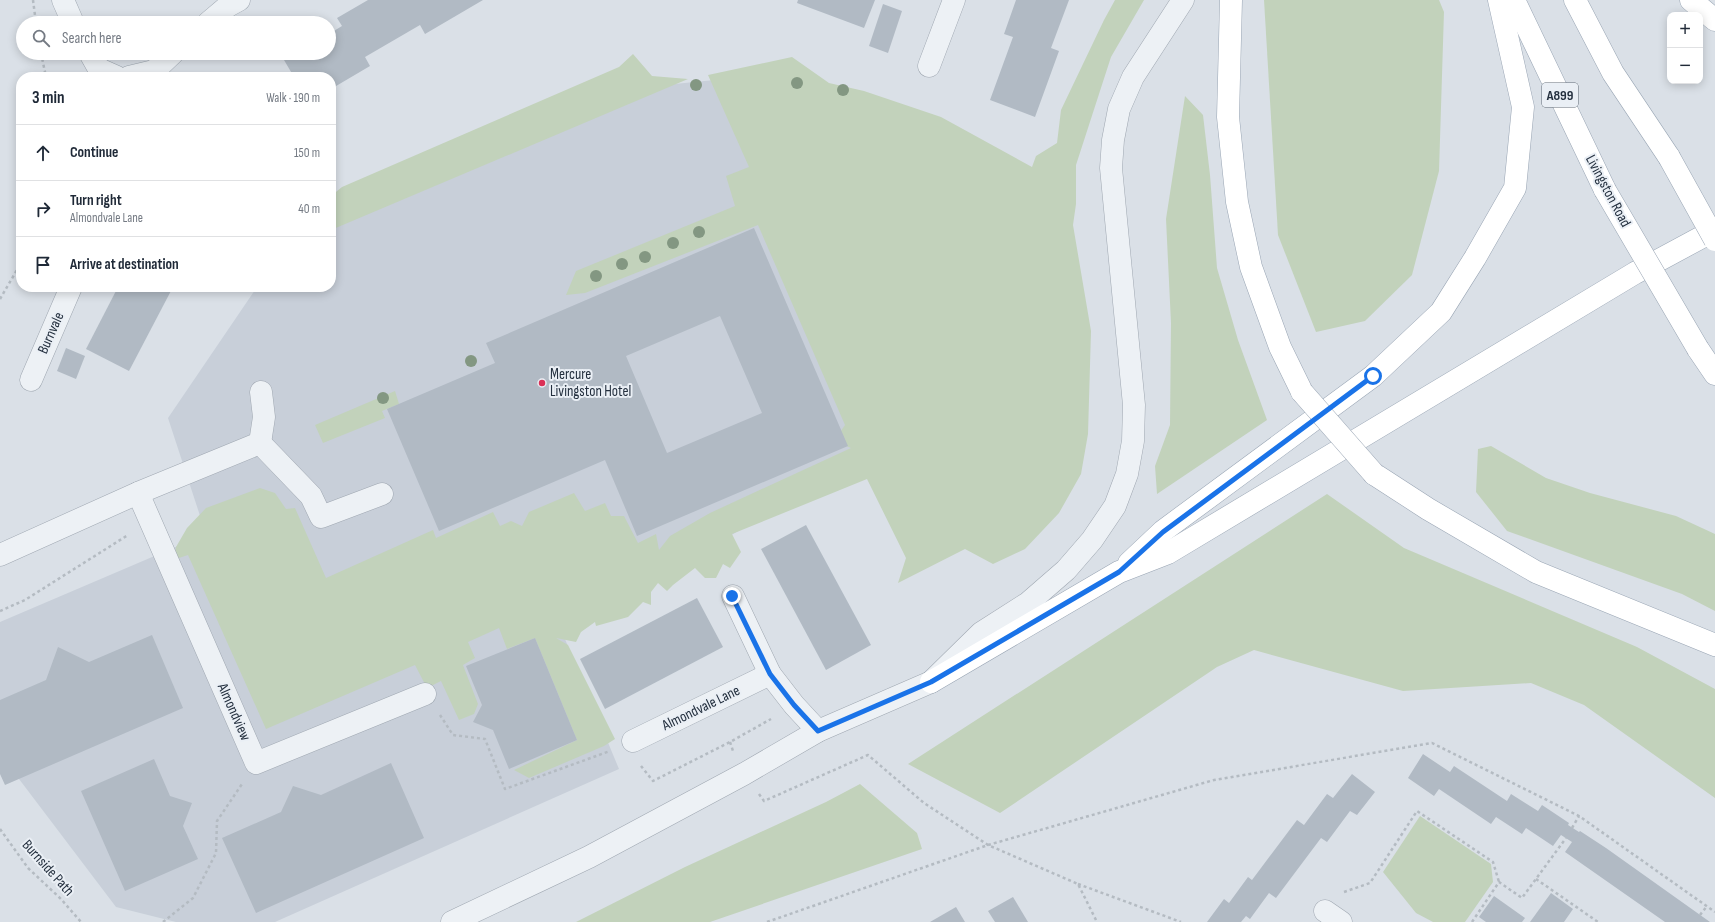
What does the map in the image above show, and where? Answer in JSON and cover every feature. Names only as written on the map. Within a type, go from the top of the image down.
[{"type":"main road","points":[[1231,0],[1228,117],[1237,202],[1251,268],[1280,347],[1302,392],[1374,474],[1428,509],[1536,572],[1715,645]]},
{"type":"main road","points":[[1119,572],[1163,532],[1373,376],[1441,312],[1475,258],[1515,188],[1523,107],[1499,0]]},
{"type":"main road","name":"Livingston Road","points":[[1514,0],[1605,190],[1698,349],[1715,374]]},
{"type":"main road","points":[[1575,0],[1613,73],[1669,157],[1715,240]]},
{"type":"main road","points":[[1691,0],[1715,20]]},
{"type":"main road","points":[[931,682],[1119,572],[1168,553],[1636,273],[1715,230]]},
{"type":"street","points":[[63,0],[70,16]]},
{"type":"street","points":[[216,16],[228,6],[239,0]]},
{"type":"street","points":[[929,66],[954,0]]},
{"type":"street","points":[[452,922],[588,857],[744,774],[818,731],[931,682],[981,633],[1028,603],[1066,570],[1092,540],[1115,506],[1127,474],[1132,441],[1134,405],[1111,168],[1113,140],[1119,109],[1133,78],[1183,0]]},
{"type":"street","points":[[94,60],[99,69],[106,72]]},
{"type":"street","points":[[150,72],[154,71],[166,60]]},
{"type":"street","name":"Burnvale","points":[[31,380],[70,292]]},
{"type":"street","points":[[260,443],[264,416],[261,392]]},
{"type":"street","points":[[0,555],[138,494],[260,443]]},
{"type":"street","points":[[260,443],[311,496],[321,517],[382,494]]},
{"type":"street","name":"Almondview","points":[[138,494],[256,763]]},
{"type":"street","points":[[732,596],[770,674],[794,705],[818,731]]},
{"type":"street","name":"Almondvale Lane","points":[[624,746],[770,674]]},
{"type":"street","points":[[256,763],[425,694]]},
{"type":"path","points":[[33,0],[35,16]]},
{"type":"path","points":[[42,60],[45,72]]},
{"type":"path","points":[[0,299],[16,272]]},
{"type":"path","points":[[0,612],[25,600],[150,521]]},
{"type":"path","points":[[425,694],[453,735],[485,740],[505,789],[624,746]]},
{"type":"path","points":[[639,764],[653,781],[730,742],[794,705]]},
{"type":"path","points":[[730,742],[744,774],[764,801],[868,755],[924,803],[988,845],[1078,884],[1180,922]]},
{"type":"path","points":[[767,922],[988,845],[1214,780],[1432,743],[1579,816],[1715,912]]},
{"type":"path","points":[[163,922],[193,898],[216,853],[217,821],[256,763]]},
{"type":"path","points":[[1333,917],[1336,895],[1370,883],[1417,811],[1493,862],[1499,882],[1522,898],[1566,838]]},
{"type":"path","points":[[1572,828],[1579,816]]},
{"type":"path","name":"Burnside Path","points":[[0,829],[28,868],[61,899],[81,922]]},
{"type":"path","points":[[1536,879],[1598,922]]},
{"type":"path","points":[[1472,922],[1499,882]]},
{"type":"path","points":[[1078,884],[1097,922]]},
{"type":"path","points":[[1700,915],[1707,906]]},
{"type":"shaded area","points":[[735,78],[900,432],[846,469],[617,601],[545,591],[619,769],[275,922],[176,922],[116,907],[16,775],[0,736],[0,622],[206,534],[168,418],[254,292],[336,292],[336,219],[634,88]]},
{"type":"green space","points":[[1115,0],[1144,0],[1111,57],[1076,165],[1076,204],[1073,225],[1091,331],[1088,434],[1081,474],[1059,513],[1025,549],[993,564],[965,549],[898,583],[906,558],[867,479],[732,534],[741,552],[730,568],[723,564],[716,578],[705,578],[695,568],[667,591],[658,583],[651,592],[651,605],[643,602],[628,617],[596,626],[595,622],[581,632],[576,642],[556,638],[568,645],[615,739],[604,746],[529,778],[514,770],[577,740],[535,638],[507,649],[499,628],[468,642],[475,658],[463,665],[478,704],[474,714],[459,720],[441,681],[427,688],[415,665],[266,729],[188,555],[173,560],[176,547],[187,528],[206,508],[260,488],[275,493],[286,509],[295,508],[326,578],[433,530],[436,538],[493,512],[500,526],[511,521],[522,526],[529,512],[574,493],[585,511],[605,503],[611,516],[624,516],[638,543],[656,534],[659,550],[670,536],[710,513],[851,448],[834,441],[845,425],[758,225],[585,293],[566,295],[576,271],[735,206],[726,176],[749,167],[708,75],[792,57],[829,83],[864,91],[941,117],[1032,167],[1036,156],[1057,143],[1061,110]]},
{"type":"green space","points":[[1264,0],[1439,0],[1444,12],[1439,171],[1412,275],[1365,321],[1316,332],[1278,235]]},
{"type":"green space","points":[[633,54],[652,76],[688,79],[336,228],[336,192],[342,187],[619,67]]},
{"type":"green space","points":[[1185,96],[1203,115],[1210,175],[1217,268],[1238,340],[1267,420],[1157,494],[1155,466],[1170,425],[1171,323],[1166,219]]},
{"type":"green space","points":[[395,391],[399,404],[382,411],[385,418],[323,443],[315,425]]},
{"type":"green space","points":[[1491,446],[1546,478],[1590,493],[1676,516],[1715,534],[1715,611],[1682,594],[1507,531],[1476,492],[1478,449]]},
{"type":"green space","points":[[1327,494],[1404,548],[1637,647],[1715,689],[1715,798],[1584,705],[1531,683],[1403,691],[1254,650],[1217,667],[1000,813],[908,764]]},
{"type":"green space","points":[[860,784],[917,833],[922,849],[710,922],[576,922],[685,867],[826,802]]},
{"type":"green space","points":[[1420,816],[1491,864],[1493,882],[1465,922],[1433,922],[1416,913],[1383,872]]},
{"type":"building","points":[[368,0],[483,0],[425,34],[420,25],[365,57],[370,66],[336,86],[336,72],[291,72],[284,60],[336,60],[336,30],[342,26],[337,18]]},
{"type":"building","points":[[798,0],[875,0],[864,28],[797,3]]},
{"type":"building","points":[[1016,0],[1069,0],[1051,48],[1059,51],[1035,117],[990,100],[1013,37],[1004,34]]},
{"type":"building","points":[[883,4],[902,11],[888,53],[869,46]]},
{"type":"building","name":"Mercure Livingston Hotel","points":[[754,228],[848,446],[637,536],[605,460],[439,531],[387,409],[495,363],[486,343]],"holes":[[[720,316],[762,413],[667,453],[626,356]]]},
{"type":"building","points":[[115,292],[170,292],[129,371],[86,349]]},
{"type":"building","points":[[66,348],[85,356],[76,379],[57,371]]},
{"type":"building","points":[[806,525],[871,645],[826,670],[761,549]]},
{"type":"building","points":[[697,598],[723,647],[605,709],[580,659]]},
{"type":"building","points":[[152,635],[183,708],[5,785],[0,774],[0,700],[46,680],[58,647],[89,662]]},
{"type":"building","points":[[535,638],[577,740],[509,769],[493,730],[473,722],[482,705],[466,666]]},
{"type":"building","points":[[1423,754],[1450,772],[1454,766],[1507,801],[1511,794],[1538,811],[1542,805],[1569,823],[1568,825],[1606,848],[1710,922],[1665,922],[1565,852],[1572,842],[1561,835],[1553,846],[1526,828],[1522,834],[1496,817],[1491,824],[1439,789],[1434,796],[1408,778]]},
{"type":"building","points":[[154,759],[170,796],[192,803],[183,826],[198,859],[125,891],[81,791]]},
{"type":"building","points":[[391,763],[424,838],[256,913],[222,838],[281,812],[293,786],[321,795]]},
{"type":"building","points":[[1352,774],[1375,792],[1357,815],[1350,811],[1327,842],[1321,838],[1276,898],[1269,893],[1250,919],[1246,916],[1241,922],[1207,922],[1224,899],[1229,903],[1248,877],[1252,880],[1297,820],[1304,825],[1327,794],[1333,798]]},
{"type":"building","points":[[1551,893],[1573,909],[1564,922],[1530,922]]},
{"type":"building","points":[[1494,896],[1525,918],[1522,922],[1486,922],[1479,917]]},
{"type":"building","points":[[1013,897],[1028,922],[995,922],[988,911]]},
{"type":"building","points":[[956,907],[965,922],[930,922]]},
{"type":"place","name":"Mercure Livingston Hotel","points":[[542,383]]},
{"type":"route","points":[[732,596],[770,674],[794,705],[818,731],[931,682],[1119,572],[1163,532],[1373,376]]}]
